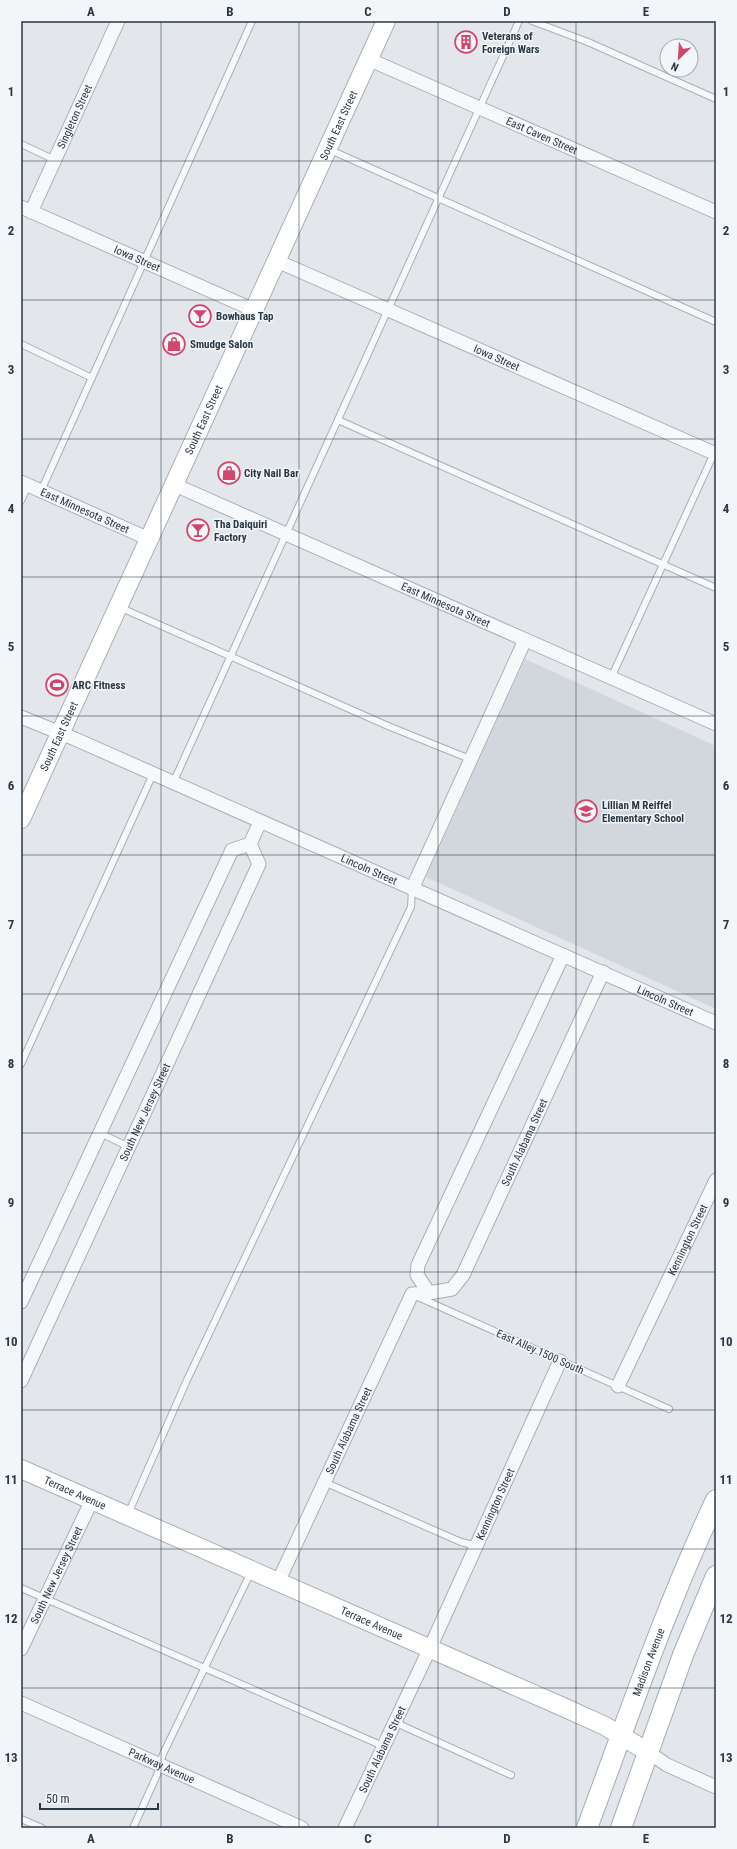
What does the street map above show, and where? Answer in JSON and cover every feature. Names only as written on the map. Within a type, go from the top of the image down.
[{"type":"main road","name":"South East Street","points":[[21,819],[386,21]]},
{"type":"main road","name":"Terrace Avenue","points":[[21,1469],[591,1720],[621,1735],[648,1752]]},
{"type":"main road","name":"Madison Avenue","points":[[587,1828],[656,1638],[687,1562],[716,1500]]},
{"type":"main road","points":[[620,1828],[684,1655],[716,1576]]},
{"type":"street","name":"Singleton Street","points":[[26,210],[55,160],[118,21]]},
{"type":"street","name":"East Caven Street","points":[[368,59],[716,212]]},
{"type":"street","name":"Iowa Street","points":[[26,210],[254,310]]},
{"type":"street","name":"Iowa Street","points":[[277,261],[715,452]]},
{"type":"street","name":"East Minnesota Street","points":[[24,484],[149,539]]},
{"type":"street","name":"East Minnesota Street","points":[[175,485],[716,724]]},
{"type":"street","points":[[412,889],[525,640]]},
{"type":"street","name":"Lincoln Street","points":[[21,717],[716,1023]]},
{"type":"street","points":[[21,1302],[232,850],[250,844],[260,822]]},
{"type":"street","name":"South New Jersey Street","points":[[21,1381],[259,864],[250,844]]},
{"type":"street","points":[[429,1294],[417,1275],[418,1265],[564,955]]},
{"type":"street","name":"South Alabama Street","points":[[278,1582],[412,1294],[429,1294],[452,1288],[463,1275],[603,972]]},
{"type":"street","name":"Kennington Street","points":[[618,1386],[716,1180]]},
{"type":"street","name":"Kennington Street","points":[[430,1648],[560,1361]]},
{"type":"street","name":"South New Jersey Street","points":[[21,1649],[92,1500]]},
{"type":"street","name":"South Alabama Street","points":[[345,1828],[430,1648]]},
{"type":"street","name":"Parkway Avenue","points":[[21,1703],[302,1828]]},
{"type":"street","name":"Terrace Avenue","points":[[648,1752],[667,1766],[716,1787]]},
{"type":"lane","points":[[41,491],[252,21]]},
{"type":"lane","points":[[173,783],[519,21]]},
{"type":"lane","points":[[532,21],[588,42],[716,99]]},
{"type":"lane","points":[[21,144],[55,160]]},
{"type":"lane","points":[[327,149],[438,200],[716,322]]},
{"type":"lane","points":[[21,344],[92,378]]},
{"type":"lane","points":[[338,420],[716,588]]},
{"type":"lane","points":[[611,678],[715,452]]},
{"type":"lane","points":[[21,501],[24,484]]},
{"type":"lane","points":[[118,607],[388,726],[470,759]]},
{"type":"lane","points":[[21,1064],[153,774]]},
{"type":"lane","points":[[127,1516],[187,1380],[411,907],[412,889]]},
{"type":"lane","points":[[100,1133],[129,1147]]},
{"type":"lane","name":"East Alley 1500 South","points":[[412,1294],[669,1409]]},
{"type":"lane","points":[[324,1482],[462,1542],[477,1546]]},
{"type":"lane","points":[[133,1828],[160,1765],[163,1754],[251,1571]]},
{"type":"lane","points":[[21,1588],[203,1669],[383,1746]]},
{"type":"lane","points":[[394,1722],[511,1775]]},
{"type":"lane","points":[[21,1819],[42,1828]]},
{"type":"shaded area","name":"Lillian M Reiffel Elementary School","points":[[525,659],[716,746],[716,1009],[426,877]]},
{"type":"place","name":"Veterans of Foreign Wars","points":[[466,42]]},
{"type":"place","name":"Bowhaus Tap","points":[[200,316]]},
{"type":"place","name":"Smudge Salon","points":[[174,344]]},
{"type":"place","name":"City Nail Bar","points":[[229,473]]},
{"type":"place","name":"Tha Daiquiri Factory","points":[[198,530]]},
{"type":"place","name":"ARC Fitness","points":[[57,685]]},
{"type":"place","name":"Lillian M Reiffel Elementary School","points":[[586,811]]}]
